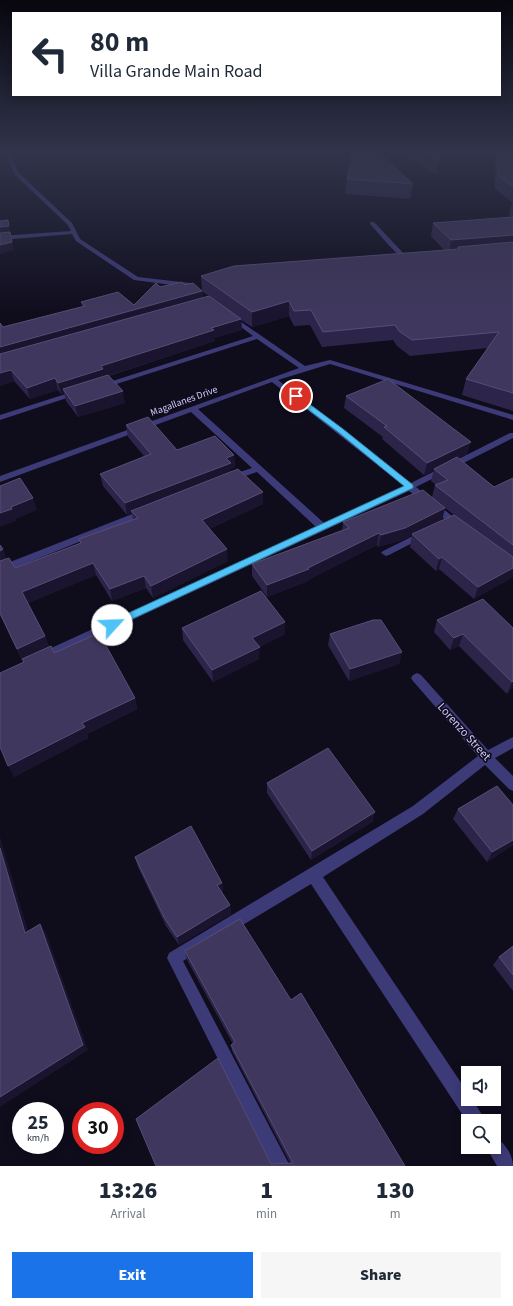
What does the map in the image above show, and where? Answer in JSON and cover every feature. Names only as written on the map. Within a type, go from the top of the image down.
[{"type":"street","points":[[51,206],[70,224],[78,240],[136,279],[190,285],[200,294]]},
{"type":"street","points":[[372,223],[404,257],[411,261],[416,261]]},
{"type":"street","points":[[0,238],[75,232]]},
{"type":"street","points":[[222,311],[304,369]]},
{"type":"street","points":[[0,418],[258,336]]},
{"type":"street","name":"Magallanes Drive","points":[[0,479],[304,369],[330,362],[513,418]]},
{"type":"street","points":[[273,380],[341,430],[464,530]]},
{"type":"street","points":[[193,409],[322,528]]},
{"type":"street","points":[[36,660],[410,487],[513,435]]},
{"type":"street","points":[[224,481],[257,469]]},
{"type":"street","points":[[0,570],[152,509]]},
{"type":"street","points":[[386,553],[452,521]]},
{"type":"street","name":"Lorenzo Street","points":[[417,678],[486,757],[513,785]]},
{"type":"street","points":[[282,1166],[174,958],[418,810],[486,757],[513,742]]},
{"type":"street","points":[[312,875],[472,1114]]},
{"type":"street","points":[[499,1154],[507,1166]]},
{"type":"building","points":[[513,217],[513,235],[451,240],[433,223]]},
{"type":"building","points":[[8,220],[9,226],[0,227],[0,221]]},
{"type":"building","points":[[10,232],[12,242],[0,245],[0,233]]},
{"type":"building","points":[[513,242],[513,393],[466,379],[499,332],[412,340],[399,331],[395,325],[323,332],[311,310],[294,311],[289,301],[252,312],[201,276],[234,266],[459,249],[458,247]]},
{"type":"building","points":[[182,282],[185,285],[193,283],[202,291],[0,347],[0,323],[3,327],[85,306],[81,302],[118,292],[134,305],[156,283],[160,287]]},
{"type":"building","points":[[209,296],[241,319],[211,328],[214,330],[101,366],[103,369],[58,383],[55,378],[27,388],[11,370],[0,373],[0,354]]},
{"type":"building","points":[[108,375],[123,391],[75,406],[63,389]]},
{"type":"building","points":[[388,379],[471,442],[427,463],[384,427],[387,426],[346,396]]},
{"type":"building","points":[[148,417],[177,450],[215,436],[234,455],[226,458],[231,463],[125,503],[100,474],[151,454],[126,425]]},
{"type":"building","points":[[457,457],[494,487],[513,478],[513,545],[435,485],[448,480],[434,469]]},
{"type":"building","points":[[238,469],[263,492],[202,520],[227,549],[151,586],[144,576],[110,589],[93,563],[22,592],[45,636],[17,649],[0,613],[0,561],[9,558],[15,568],[81,543],[79,539],[138,518],[131,511]]},
{"type":"building","points":[[20,478],[33,498],[11,507],[12,509],[0,513],[0,486]]},
{"type":"building","points":[[423,490],[445,508],[405,528],[381,535],[379,533],[308,568],[309,569],[267,585],[252,564],[349,528],[343,522]]},
{"type":"building","points":[[454,515],[513,557],[513,568],[478,587],[442,557],[439,559],[412,534]]},
{"type":"building","points":[[261,591],[285,622],[252,638],[260,647],[212,670],[182,628]]},
{"type":"building","points":[[483,599],[513,628],[512,682],[463,634],[454,638],[437,620]]},
{"type":"building","points":[[373,620],[381,620],[402,652],[350,669],[330,634]]},
{"type":"building","points":[[99,633],[135,698],[82,723],[85,727],[8,766],[0,747],[0,673],[24,662],[22,659],[51,646],[54,653]]},
{"type":"building","points":[[328,748],[375,812],[312,851],[267,783]]},
{"type":"building","points":[[497,786],[513,805],[513,840],[492,852],[458,809]]},
{"type":"building","points":[[191,826],[222,883],[217,885],[230,905],[177,937],[164,917],[135,857]]},
{"type":"building","points":[[0,848],[25,933],[40,924],[83,1045],[0,1097]]},
{"type":"building","points":[[240,919],[291,1000],[301,993],[405,1166],[156,1166],[136,1119],[218,1058],[271,1164],[293,1163],[231,1045],[235,1042],[185,951]]},
{"type":"building","points":[[513,946],[513,975],[499,957]]},
{"type":"route","points":[[112,625],[410,487],[341,430],[296,396]]}]
